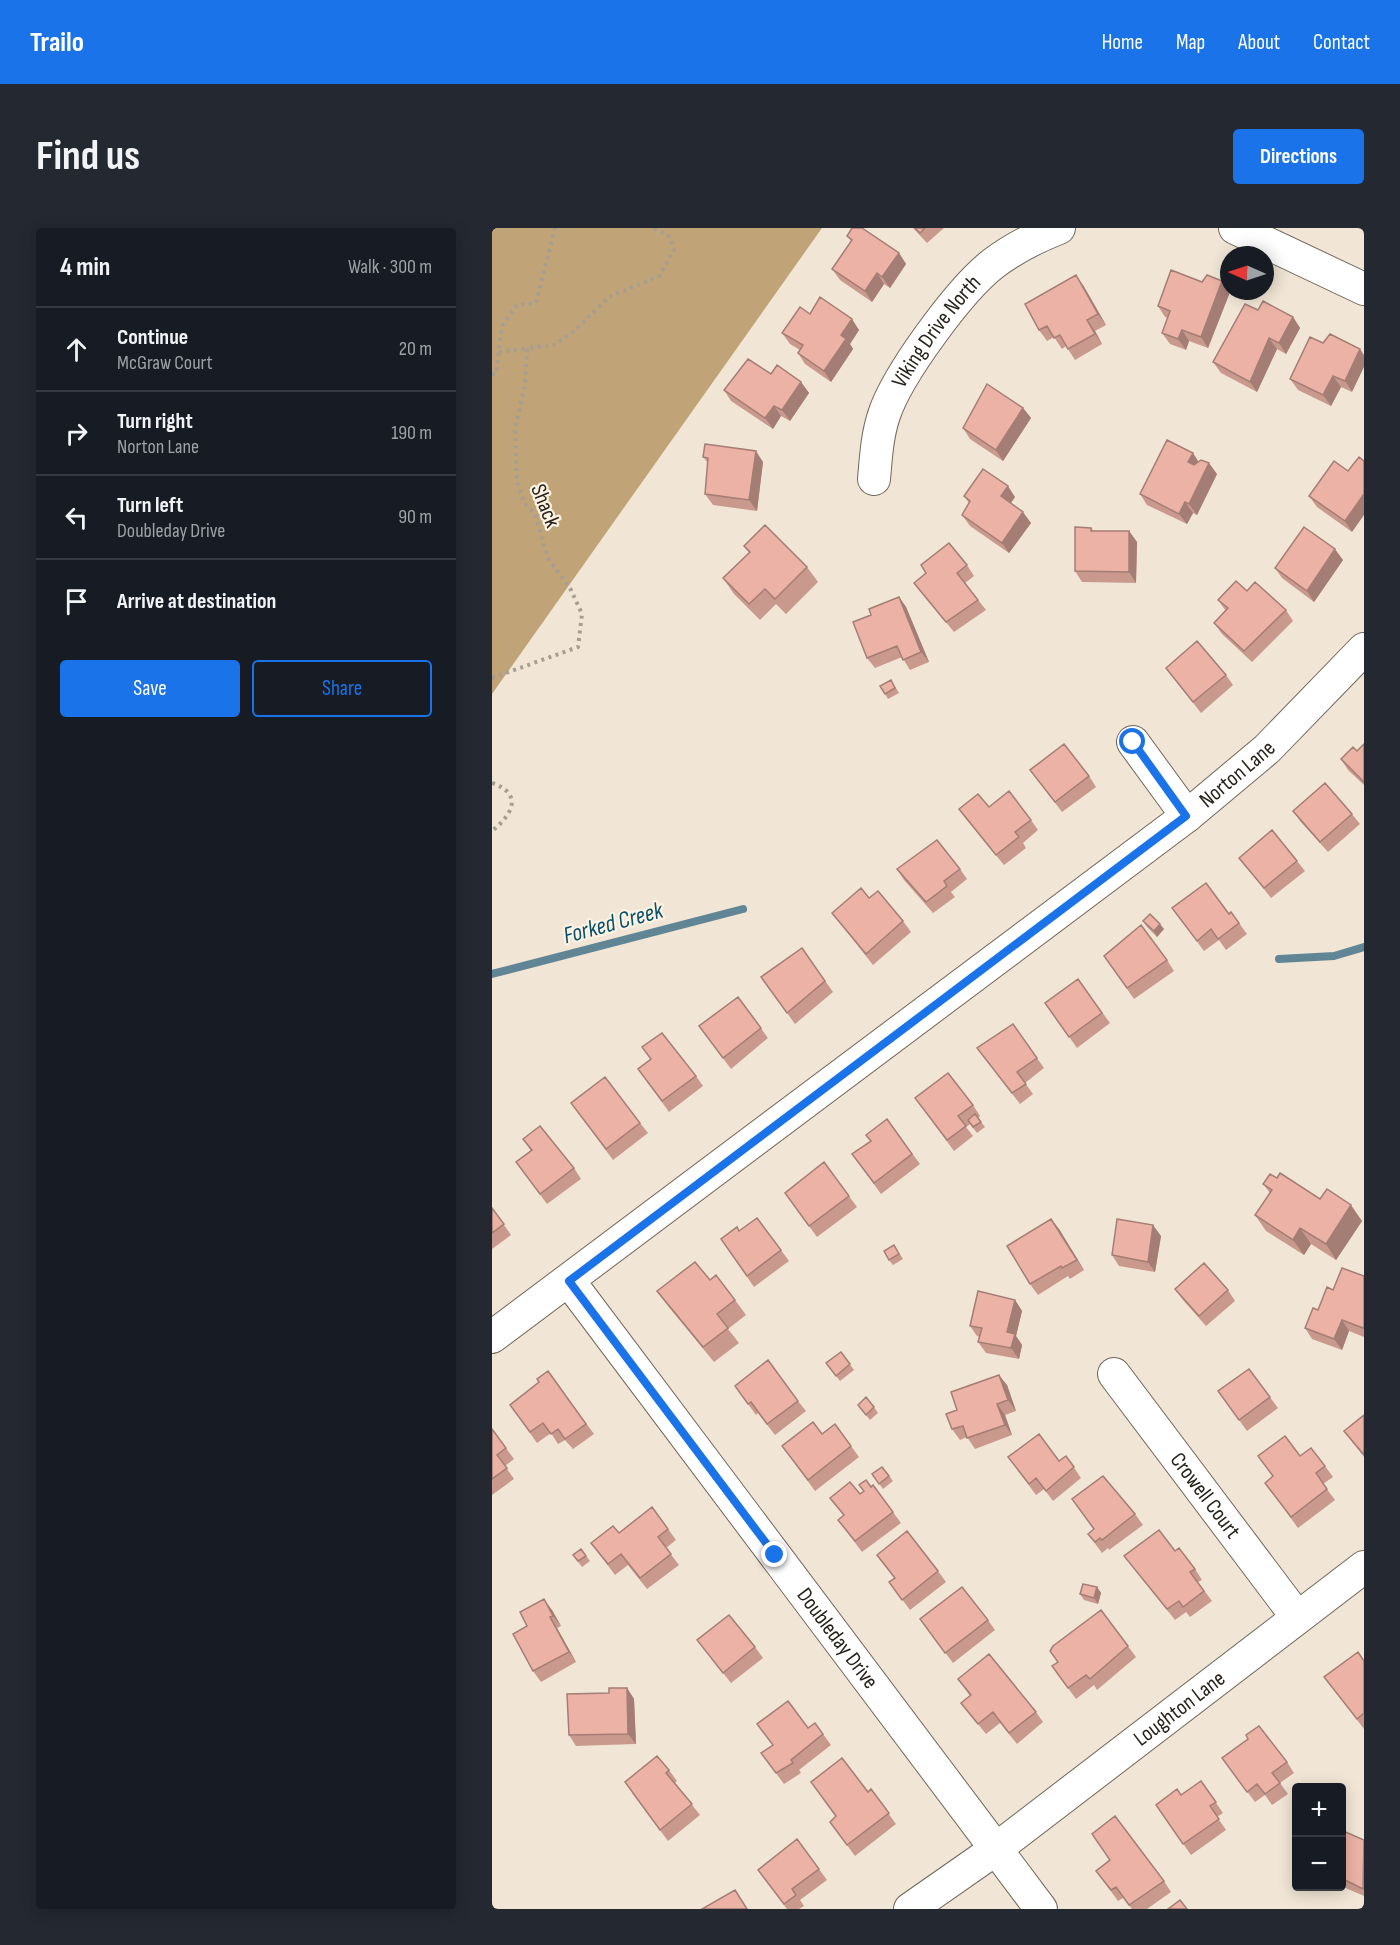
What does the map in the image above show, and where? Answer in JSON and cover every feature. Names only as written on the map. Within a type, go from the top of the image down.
[{"type":"street","name":"Viking Drive North","points":[[874,479],[878,441],[894,388],[958,298],[993,264],[1031,239],[1059,228]]},
{"type":"street","points":[[1235,228],[1364,289]]},
{"type":"street","name":"Norton Lane","points":[[492,1337],[1186,816],[1267,749],[1364,649]]},
{"type":"street","points":[[1133,742],[1186,816]]},
{"type":"street","name":"Doubleday Drive","points":[[569,1281],[1041,1909]]},
{"type":"street","name":"Crowell Court","points":[[1114,1374],[1297,1617]]},
{"type":"street","name":"Loughton Lane","points":[[910,1909],[996,1849],[1364,1567]]},
{"type":"path","points":[[492,374],[496,374],[502,326],[517,305],[536,303],[555,228]]},
{"type":"path","points":[[499,352],[554,345],[572,333],[609,297],[659,276],[674,250],[670,237],[654,228]]},
{"type":"path","name":"Shack","points":[[492,678],[578,647],[582,614],[571,590],[548,558],[535,513],[524,503],[517,480],[515,429],[525,386],[527,348]]},
{"type":"path","points":[[492,783],[502,786],[510,795],[513,805],[509,814],[492,831]]},
{"type":"shaded area","points":[[492,228],[822,228],[492,694]]},
{"type":"building","points":[[852,228],[862,228],[899,253],[882,277],[877,273],[865,291],[832,269],[852,240],[847,236]]},
{"type":"building","points":[[915,228],[925,228],[920,233]]},
{"type":"building","points":[[1171,270],[1202,282],[1207,275],[1220,280],[1220,286],[1201,337],[1182,330],[1178,339],[1162,333],[1170,311],[1158,306]]},
{"type":"building","points":[[1076,275],[1098,314],[1087,320],[1095,334],[1068,349],[1060,335],[1054,338],[1047,326],[1039,330],[1025,304]]},
{"type":"building","points":[[820,297],[852,319],[841,335],[846,339],[824,371],[798,353],[803,345],[782,333],[800,307],[810,314]]},
{"type":"building","points":[[1263,301],[1293,317],[1279,343],[1269,338],[1250,382],[1213,362],[1245,304],[1258,310]]},
{"type":"building","points":[[1330,334],[1360,349],[1345,381],[1333,376],[1323,395],[1290,379],[1310,337],[1323,343]]},
{"type":"building","points":[[748,359],[771,374],[777,365],[801,382],[782,410],[774,406],[765,418],[724,390]]},
{"type":"building","points":[[987,384],[1023,408],[996,450],[963,428]]},
{"type":"building","points":[[1167,440],[1193,453],[1188,462],[1194,465],[1201,460],[1209,463],[1189,504],[1185,502],[1179,514],[1140,494]]},
{"type":"building","points":[[705,444],[756,451],[749,500],[705,494],[708,458],[703,457]]},
{"type":"building","points":[[1359,457],[1364,461],[1364,494],[1345,521],[1309,496],[1334,461],[1348,471]]},
{"type":"building","points":[[983,469],[1008,486],[1001,496],[1023,512],[1002,543],[962,515],[970,501],[964,496]]},
{"type":"building","points":[[765,525],[807,567],[775,599],[765,589],[749,604],[723,578],[750,552],[744,546]]},
{"type":"building","points":[[1075,527],[1091,528],[1091,531],[1129,531],[1129,572],[1075,571]]},
{"type":"building","points":[[1304,527],[1335,549],[1307,591],[1275,568]]},
{"type":"building","points":[[949,543],[967,565],[957,573],[978,600],[946,622],[914,583],[926,573],[921,565]]},
{"type":"building","points":[[1236,581],[1247,591],[1255,582],[1286,610],[1244,651],[1214,623],[1228,608],[1218,600]]},
{"type":"building","points":[[899,597],[921,652],[903,660],[897,646],[867,658],[853,622],[871,615],[869,609]]},
{"type":"building","points":[[1197,641],[1226,675],[1193,702],[1166,668]]},
{"type":"building","points":[[891,680],[895,688],[885,694],[880,686]]},
{"type":"building","points":[[1064,744],[1089,776],[1055,802],[1030,770]]},
{"type":"building","points":[[1364,744],[1364,782],[1341,759],[1353,747],[1357,751]]},
{"type":"building","points":[[1325,783],[1352,814],[1320,842],[1293,811]]},
{"type":"building","points":[[1009,791],[1031,820],[1015,832],[1019,837],[996,855],[959,809],[978,794],[989,807]]},
{"type":"building","points":[[1272,830],[1297,861],[1264,888],[1239,858]]},
{"type":"building","points":[[937,840],[960,869],[944,881],[947,886],[926,902],[897,869]]},
{"type":"building","points":[[1206,883],[1229,914],[1231,912],[1239,923],[1218,939],[1211,929],[1197,941],[1172,908]]},
{"type":"building","points":[[861,888],[869,898],[878,891],[903,921],[866,954],[832,913]]},
{"type":"building","points":[[1150,914],[1160,924],[1154,931],[1143,921]]},
{"type":"building","points":[[1141,925],[1167,960],[1127,988],[1104,956]]},
{"type":"building","points":[[802,948],[825,981],[787,1013],[761,977]]},
{"type":"building","points":[[1078,979],[1102,1013],[1069,1037],[1045,1003]]},
{"type":"building","points":[[738,997],[761,1028],[723,1058],[699,1026]]},
{"type":"building","points":[[1013,1024],[1037,1058],[1017,1072],[1026,1084],[1012,1093],[977,1048]]},
{"type":"building","points":[[662,1033],[696,1076],[662,1101],[638,1069],[651,1059],[642,1047]]},
{"type":"building","points":[[948,1073],[973,1105],[958,1116],[966,1126],[947,1140],[915,1098]]},
{"type":"building","points":[[605,1077],[640,1123],[606,1149],[571,1103]]},
{"type":"building","points":[[975,1114],[981,1122],[973,1127],[968,1120]]},
{"type":"building","points":[[887,1119],[912,1154],[874,1183],[852,1154],[871,1141],[866,1135]]},
{"type":"building","points":[[540,1126],[574,1168],[540,1194],[516,1162],[532,1150],[523,1139]]},
{"type":"building","points":[[824,1162],[849,1196],[809,1226],[785,1193]]},
{"type":"building","points":[[1280,1173],[1320,1199],[1327,1189],[1351,1205],[1326,1244],[1300,1228],[1293,1240],[1255,1215],[1272,1190],[1263,1184],[1270,1174],[1277,1178]]},
{"type":"building","points":[[492,1208],[504,1224],[492,1233]]},
{"type":"building","points":[[757,1218],[781,1250],[747,1276],[721,1239],[737,1227],[739,1231]]},
{"type":"building","points":[[1051,1219],[1077,1260],[1062,1268],[1061,1266],[1030,1284],[1007,1246]]},
{"type":"building","points":[[1117,1219],[1153,1225],[1148,1262],[1112,1255]]},
{"type":"building","points":[[894,1245],[899,1254],[889,1260],[884,1251]]},
{"type":"building","points":[[695,1262],[710,1280],[716,1275],[735,1300],[717,1314],[728,1328],[703,1347],[657,1291]]},
{"type":"building","points":[[1204,1263],[1228,1290],[1199,1316],[1175,1289]]},
{"type":"building","points":[[1342,1268],[1364,1276],[1364,1326],[1363,1328],[1342,1320],[1334,1339],[1305,1328],[1313,1308],[1318,1310],[1327,1287],[1333,1290]]},
{"type":"building","points":[[978,1291],[1015,1300],[1007,1332],[1015,1334],[1011,1348],[978,1342],[982,1328],[970,1326]]},
{"type":"building","points":[[841,1352],[850,1364],[836,1376],[826,1363]]},
{"type":"building","points":[[768,1360],[798,1401],[767,1424],[751,1402],[748,1404],[735,1386]]},
{"type":"building","points":[[1249,1369],[1270,1397],[1239,1420],[1218,1391]]},
{"type":"building","points":[[548,1371],[586,1424],[565,1439],[558,1429],[551,1434],[543,1423],[530,1432],[510,1405],[539,1382],[537,1379]]},
{"type":"building","points":[[999,1375],[1008,1400],[997,1404],[1005,1425],[967,1438],[963,1426],[952,1429],[946,1414],[957,1410],[951,1392]]},
{"type":"building","points":[[866,1397],[874,1407],[866,1415],[858,1405]]},
{"type":"building","points":[[1364,1415],[1364,1455],[1344,1431]]},
{"type":"building","points":[[813,1422],[822,1434],[835,1424],[851,1446],[808,1480],[782,1446]]},
{"type":"building","points":[[492,1429],[506,1448],[497,1455],[507,1468],[492,1479]]},
{"type":"building","points":[[1039,1434],[1059,1461],[1066,1456],[1074,1467],[1046,1491],[1036,1478],[1029,1484],[1008,1457]]},
{"type":"building","points":[[1285,1436],[1300,1456],[1311,1448],[1325,1466],[1316,1473],[1327,1489],[1291,1517],[1265,1483],[1273,1476],[1258,1456]]},
{"type":"building","points":[[882,1467],[889,1476],[879,1484],[872,1474]]},
{"type":"building","points":[[1103,1476],[1135,1514],[1102,1540],[1100,1538],[1095,1542],[1088,1534],[1094,1529],[1072,1499]]},
{"type":"building","points":[[866,1480],[871,1487],[873,1485],[893,1512],[855,1541],[838,1520],[844,1515],[830,1498],[850,1482],[860,1494],[864,1491],[859,1485]]},
{"type":"building","points":[[652,1507],[668,1529],[658,1537],[671,1554],[640,1578],[621,1554],[608,1564],[591,1543],[613,1526],[619,1533]]},
{"type":"building","points":[[1159,1530],[1175,1551],[1179,1548],[1195,1569],[1190,1572],[1204,1591],[1183,1607],[1179,1601],[1167,1609],[1124,1556]]},
{"type":"building","points":[[907,1531],[938,1571],[902,1600],[889,1582],[895,1578],[877,1555]]},
{"type":"building","points":[[581,1549],[586,1556],[578,1561],[573,1555]]},
{"type":"building","points":[[1083,1584],[1097,1587],[1094,1598],[1080,1594]]},
{"type":"building","points":[[962,1587],[988,1620],[945,1653],[920,1619]]},
{"type":"building","points":[[544,1599],[553,1616],[550,1617],[569,1652],[533,1671],[513,1634],[527,1626],[520,1612]]},
{"type":"building","points":[[1101,1610],[1128,1646],[1090,1679],[1086,1675],[1068,1688],[1052,1666],[1058,1662],[1050,1651],[1053,1646]]},
{"type":"building","points":[[729,1615],[755,1647],[723,1673],[697,1640]]},
{"type":"building","points":[[1358,1652],[1364,1661],[1364,1713],[1357,1719],[1324,1677]]},
{"type":"building","points":[[989,1654],[1036,1712],[1009,1733],[993,1712],[978,1724],[961,1703],[971,1695],[958,1679]]},
{"type":"building","points":[[609,1688],[627,1688],[628,1734],[569,1735],[567,1694],[609,1693]]},
{"type":"building","points":[[788,1701],[808,1728],[815,1723],[823,1734],[791,1760],[793,1763],[776,1773],[761,1753],[773,1745],[757,1724]]},
{"type":"building","points":[[1259,1726],[1287,1762],[1272,1773],[1280,1783],[1265,1794],[1257,1784],[1247,1792],[1222,1758],[1248,1739],[1246,1735]]},
{"type":"building","points":[[657,1756],[669,1770],[666,1773],[692,1804],[660,1830],[625,1782]]},
{"type":"building","points":[[842,1758],[868,1792],[871,1789],[889,1813],[847,1845],[830,1822],[836,1816],[811,1782]]},
{"type":"building","points":[[1201,1781],[1216,1802],[1210,1806],[1219,1819],[1183,1844],[1156,1805],[1177,1789],[1181,1795]]},
{"type":"building","points":[[1115,1816],[1164,1881],[1129,1905],[1116,1887],[1111,1890],[1096,1871],[1110,1860],[1092,1834]]},
{"type":"building","points":[[1346,1832],[1364,1840],[1363,1889],[1346,1880]]},
{"type":"building","points":[[797,1839],[819,1869],[792,1889],[796,1895],[784,1904],[758,1870]]},
{"type":"building","points":[[735,1890],[747,1909],[702,1909]]},
{"type":"building","points":[[1180,1900],[1187,1909],[1168,1909]]},
{"type":"waterway","name":"Forked Creek","points":[[492,974],[743,909]]},
{"type":"waterway","name":"Forked Creek","points":[[1279,959],[1334,956],[1364,947]]},
{"type":"route","points":[[775,1555],[569,1281],[1186,816],[1133,742]]}]
